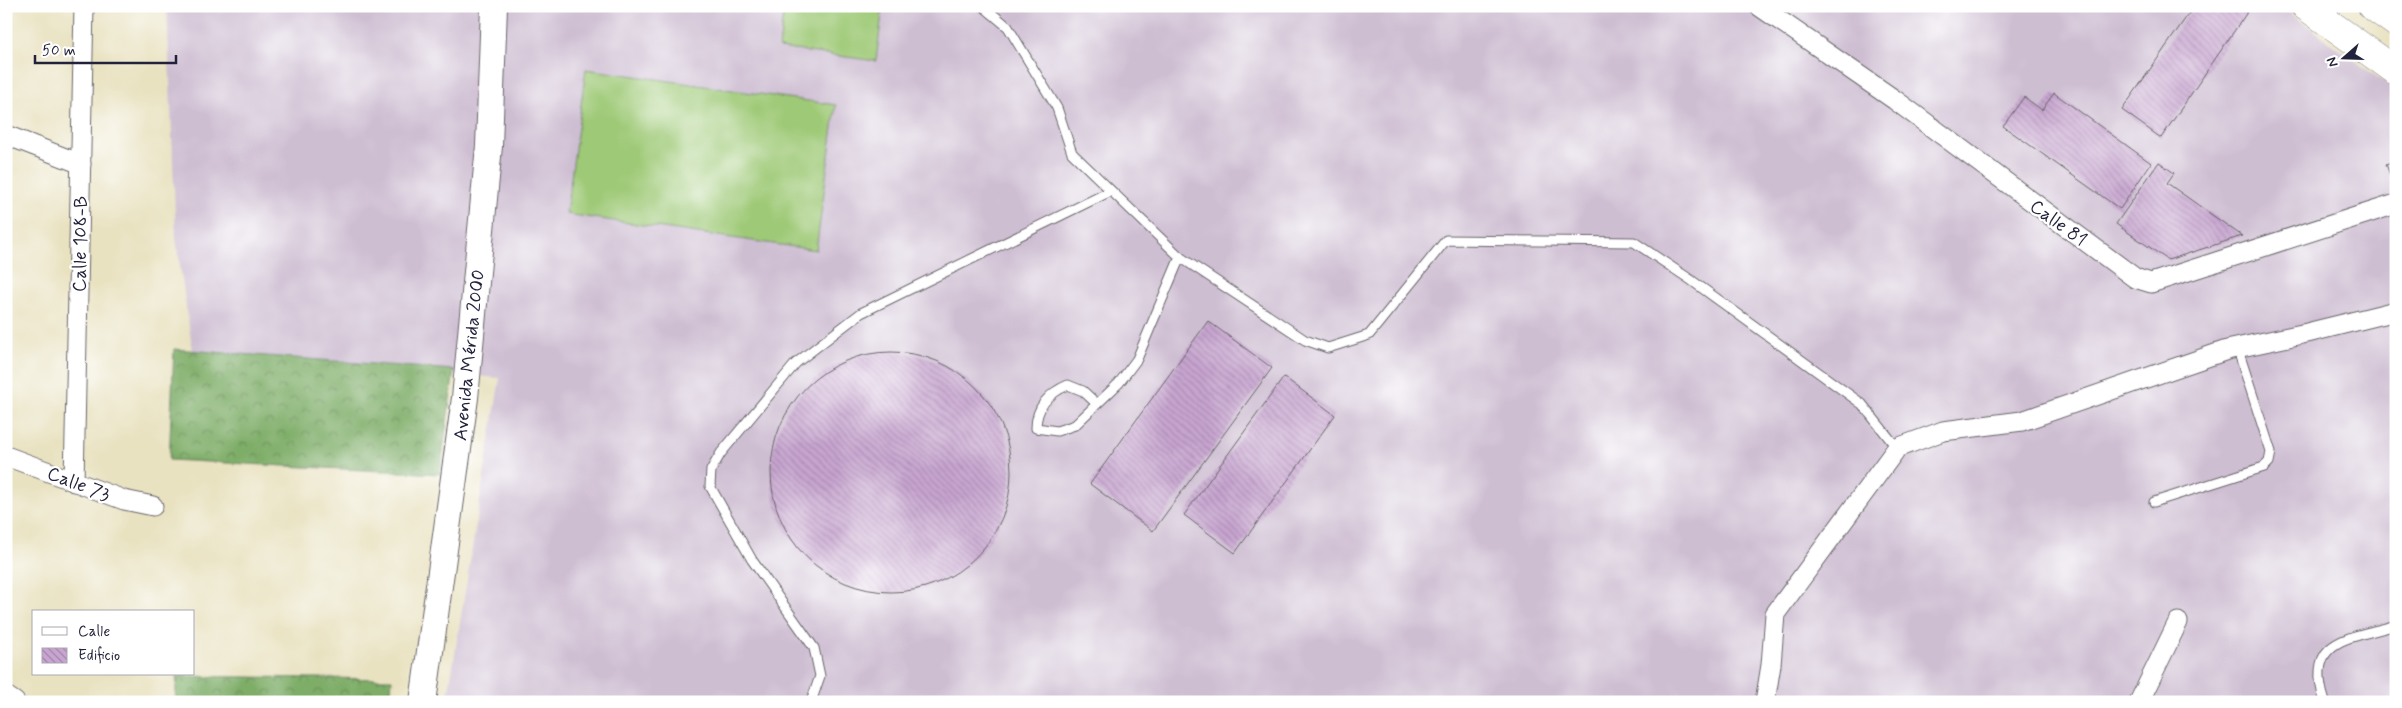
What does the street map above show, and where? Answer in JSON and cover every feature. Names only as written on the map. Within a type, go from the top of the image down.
[{"type":"main road","name":"Avenida Mérida 2000","points":[[422,702],[466,388],[489,146],[494,6]]},
{"type":"main road","points":[[2305,6],[2396,71]]},
{"type":"main road","points":[[2372,6],[2396,24]]},
{"type":"street","name":"Calle 108-B","points":[[74,482],[84,6]]},
{"type":"street","name":"Calle 81","points":[[1759,6],[1894,100],[2135,278],[2150,284],[2396,204]]},
{"type":"street","points":[[6,135],[81,164]]},
{"type":"street","points":[[1765,702],[1771,665],[1775,614],[1897,448],[1943,431],[2022,421],[2236,347],[2307,333],[2396,311]]},
{"type":"street","name":"Calle 73","points":[[6,456],[124,500],[153,506]]},
{"type":"street","points":[[2139,702],[2178,622]]},
{"type":"street","points":[[6,696],[15,702]]},
{"type":"lane","points":[[983,6],[1008,27],[1048,91],[1057,108],[1072,153],[1180,257],[1305,340],[1328,348],[1369,335],[1446,240],[1634,242],[1691,280],[1862,404],[1897,448]]},
{"type":"lane","points":[[811,702],[820,676],[814,648],[752,560],[710,486],[711,470],[721,453],[796,363],[861,313],[1111,191]]},
{"type":"lane","points":[[1097,404],[1083,391],[1068,385],[1056,390],[1045,400],[1036,414],[1036,428],[1057,431],[1075,425],[1119,384],[1137,359],[1180,257]]},
{"type":"lane","points":[[2154,502],[2264,467],[2269,462],[2270,452],[2236,347]]},
{"type":"lane","points":[[2325,702],[2320,679],[2320,666],[2325,652],[2335,643],[2396,625]]},
{"type":"shaded area","points":[[167,6],[2281,6],[2396,91],[2396,702],[447,702],[500,378],[193,353],[176,239]]},
{"type":"green space","points":[[784,6],[883,6],[876,61],[779,48]]},
{"type":"green space","points":[[586,69],[836,105],[816,250],[566,214]]},
{"type":"green space","points":[[174,349],[454,370],[440,474],[169,460]]},
{"type":"green space","points":[[177,676],[392,679],[390,702],[175,702]]},
{"type":"building","points":[[2194,6],[2248,6],[2250,8],[2161,138],[2122,110]]},
{"type":"building","points":[[2054,93],[2151,163],[2120,209],[2003,126],[2024,97],[2042,110]]},
{"type":"building","points":[[2396,160],[2396,185],[2394,186],[2386,164]]},
{"type":"building","points":[[2159,162],[2174,173],[2167,183],[2242,236],[2168,260],[2116,224]]},
{"type":"building","points":[[1208,321],[1272,368],[1153,531],[1090,484]]},
{"type":"building","points":[[879,352],[903,352],[926,357],[948,366],[976,387],[991,405],[1002,426],[1009,449],[1011,472],[1009,495],[1002,518],[991,539],[976,557],[948,578],[926,587],[903,592],[879,592],[856,587],[834,578],[815,565],[798,548],[785,529],[776,507],[771,484],[771,460],[776,437],[785,415],[798,396],[815,379],[834,366],[856,357]]},
{"type":"building","points":[[1284,377],[1335,415],[1235,553],[1184,515]]}]
